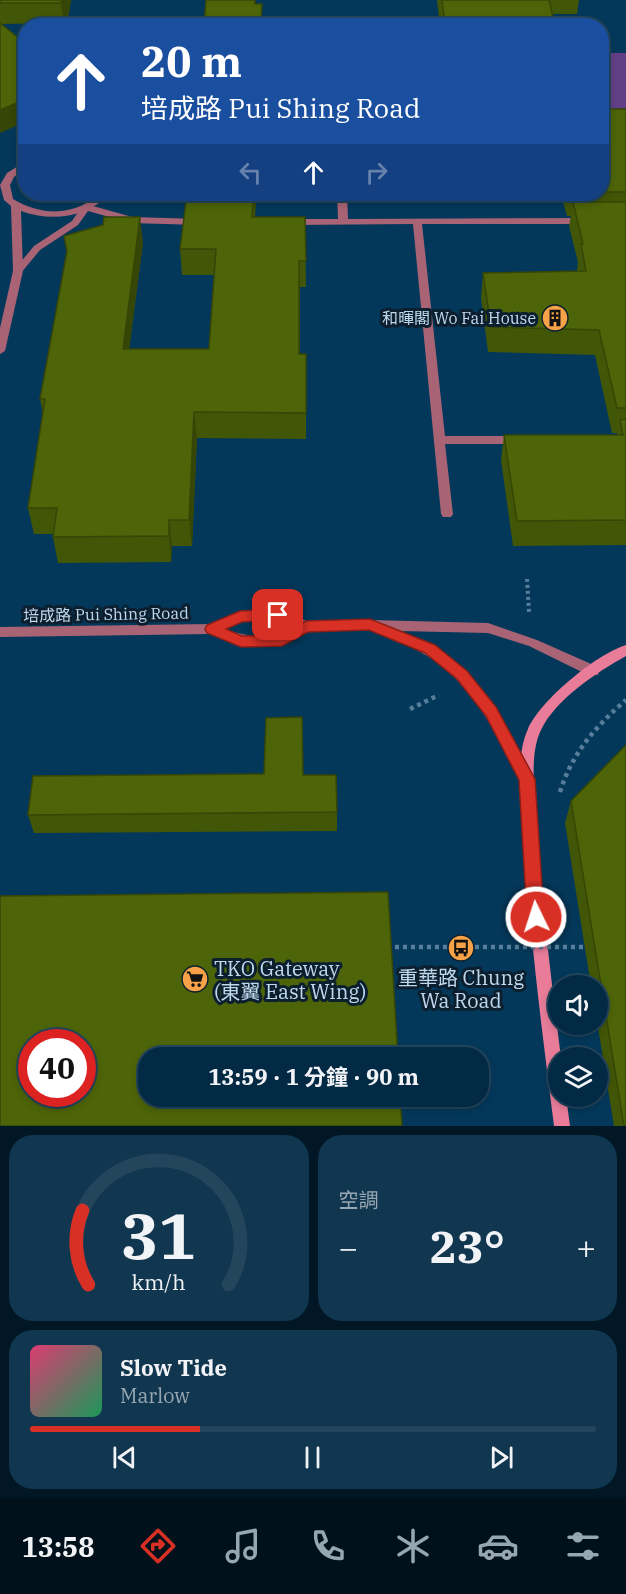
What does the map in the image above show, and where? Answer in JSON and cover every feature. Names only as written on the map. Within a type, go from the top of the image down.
[{"type":"street","points":[[18,170],[2,185],[9,200],[27,210],[49,214],[86,207],[139,221],[213,222]]},
{"type":"street","points":[[18,271],[37,248],[75,223],[86,207],[94,201]]},
{"type":"street","points":[[342,201],[343,222]]},
{"type":"street","points":[[0,351],[18,271],[16,205]]},
{"type":"street","points":[[284,222],[603,221]]},
{"type":"street","points":[[417,222],[447,514]]},
{"type":"street","points":[[441,440],[532,440]]},
{"type":"street","name":"培成路 Pui Shing Road","points":[[0,632],[212,629],[240,617],[278,615],[306,626],[370,624],[488,628],[533,644],[593,671]]},
{"type":"street","name":"培成路 Pui Shing Road","points":[[370,624],[430,649],[462,675],[491,711],[527,779]]},
{"type":"street","name":"培成路 Pui Shing Road","points":[[212,629],[241,641],[282,640],[306,626]]},
{"type":"street","points":[[552,1047],[536,917],[527,779],[533,731],[564,693],[626,650]]},
{"type":"street","points":[[560,1107],[562,1126]]},
{"type":"path","points":[[527,579],[529,622]]},
{"type":"path","points":[[410,709],[440,695]]},
{"type":"path","points":[[557,804],[566,770],[586,737],[626,700]]},
{"type":"path","points":[[571,940],[573,951]]},
{"type":"path","points":[[384,947],[584,947]]},
{"type":"shaded area","points":[[609,53],[626,53],[626,119],[609,119]]},
{"type":"building","points":[[0,0],[63,0],[61,3],[0,3]]},
{"type":"building","points":[[206,0],[255,0],[255,4],[262,4],[261,18],[205,18]]},
{"type":"building","points":[[442,0],[549,0],[553,18],[444,18]]},
{"type":"building","points":[[0,23],[18,38],[18,102],[0,110]]},
{"type":"building","points":[[609,109],[626,109],[626,192],[609,192]]},
{"type":"building","points":[[253,201],[252,217],[305,217],[306,261],[299,261],[299,354],[306,354],[306,413],[194,412],[189,520],[169,520],[169,536],[53,537],[57,508],[28,508],[45,399],[40,399],[67,251],[64,236],[103,225],[104,217],[140,217],[123,349],[209,349],[216,249],[180,249],[186,202]]},
{"type":"building","points":[[573,202],[626,202],[626,408],[617,408],[599,330],[491,327],[483,273],[586,271],[581,244],[583,244]]},
{"type":"building","points":[[626,419],[626,520],[517,521],[504,435],[623,435],[620,420]]},
{"type":"building","points":[[302,717],[303,775],[336,775],[337,812],[28,815],[33,776],[264,774],[266,718]]},
{"type":"building","points":[[626,745],[626,1126],[624,1126],[608,1028],[608,975],[599,975],[571,801]]},
{"type":"building","name":"TKO Gateway (東翼 East Wing)","points":[[388,892],[397,1047],[138,1047],[138,1107],[401,1107],[402,1126],[0,1126],[0,896]]},
{"type":"place","name":"和暉閣 Wo Fai House","points":[[555,318]]},
{"type":"place","name":"重華路 Chung Wa Road","points":[[461,948]]},
{"type":"place","name":"TKO Gateway (東翼 East Wing)","points":[[195,979]]},
{"type":"route","points":[[278,615],[240,617],[212,629],[241,641],[282,640],[306,626],[370,624],[407,637],[430,649],[462,675],[491,711],[527,779],[536,917]]}]
